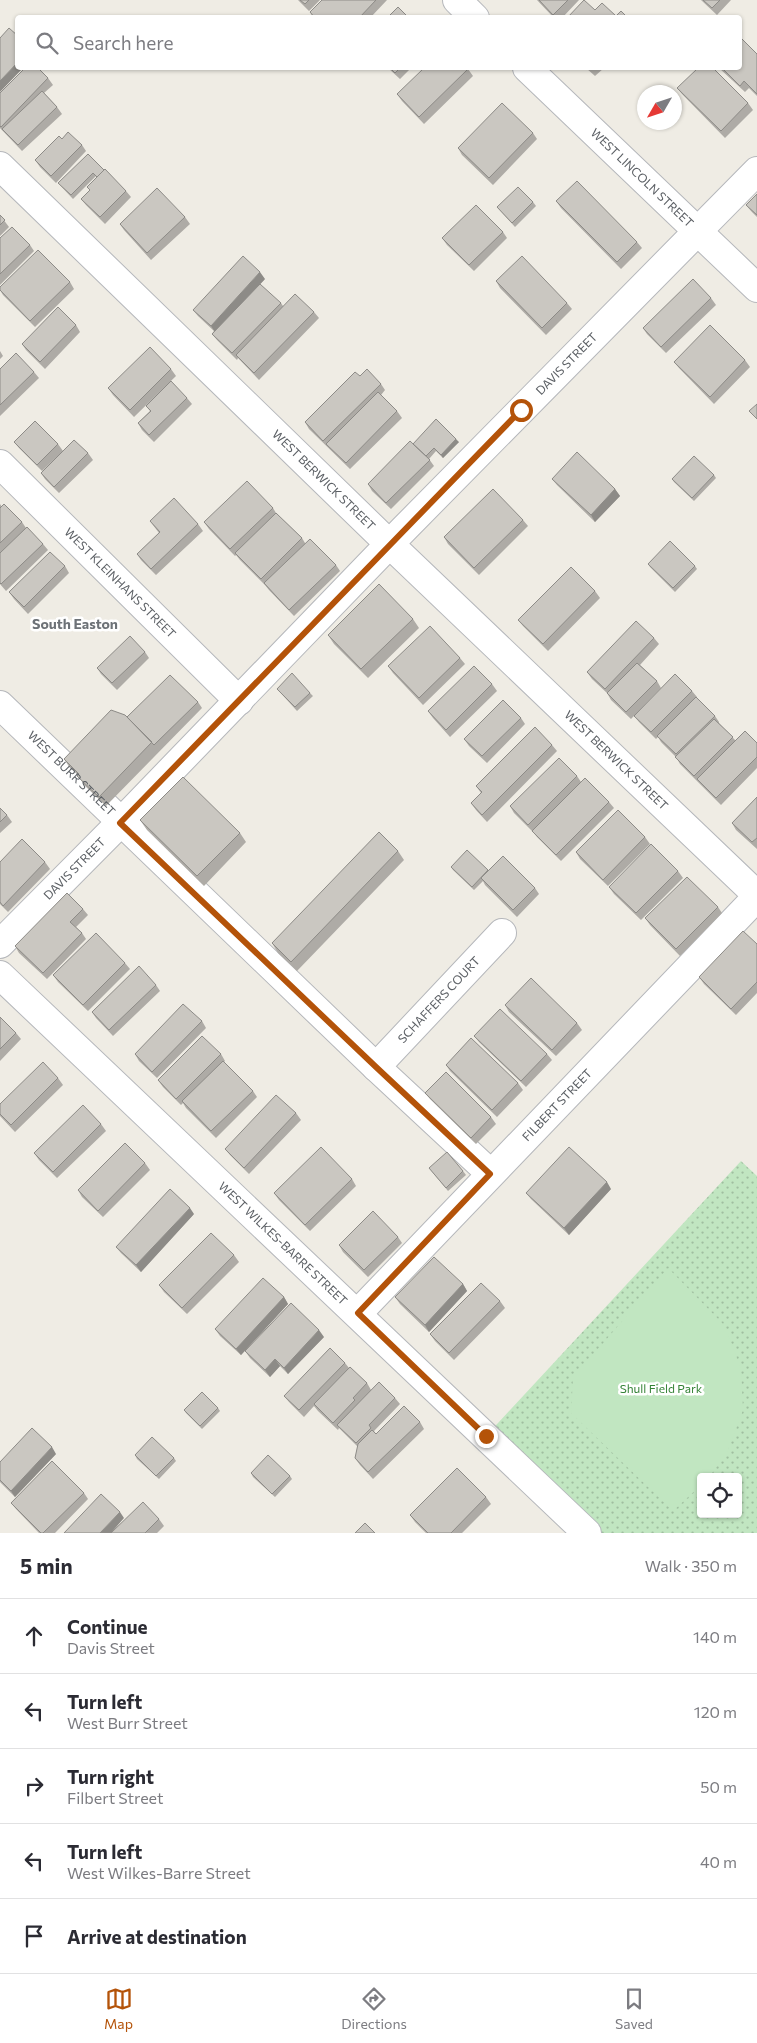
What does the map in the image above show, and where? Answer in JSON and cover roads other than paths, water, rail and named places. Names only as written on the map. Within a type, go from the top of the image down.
[{"type":"street","points":[[457,0],[472,15]]},
{"type":"street","name":"WEST LINCOLN STREET","points":[[529,70],[757,288]]},
{"type":"street","name":"WEST BERWICK STREET","points":[[0,166],[389,544],[757,896]]},
{"type":"street","name":"DAVIS STREET","points":[[0,944],[239,701],[389,544],[757,170]]},
{"type":"street","name":"WEST KLEINHANS STREET","points":[[0,464],[239,701]]},
{"type":"street","name":"WEST BURR STREET","points":[[0,705],[120,823],[490,1174]]},
{"type":"street","name":"FILBERT STREET","points":[[358,1313],[757,896]]},
{"type":"street","name":"SCHAFFERS COURT","points":[[376,1067],[502,933]]},
{"type":"street","name":"WEST WILKES-BARRE STREET","points":[[0,976],[358,1313],[587,1533]]},
{"type":"district","name":"South Easton","points":[[75,624]]},
{"type":"park label","name":"Shull Field Park","points":[[661,1389]]}]
